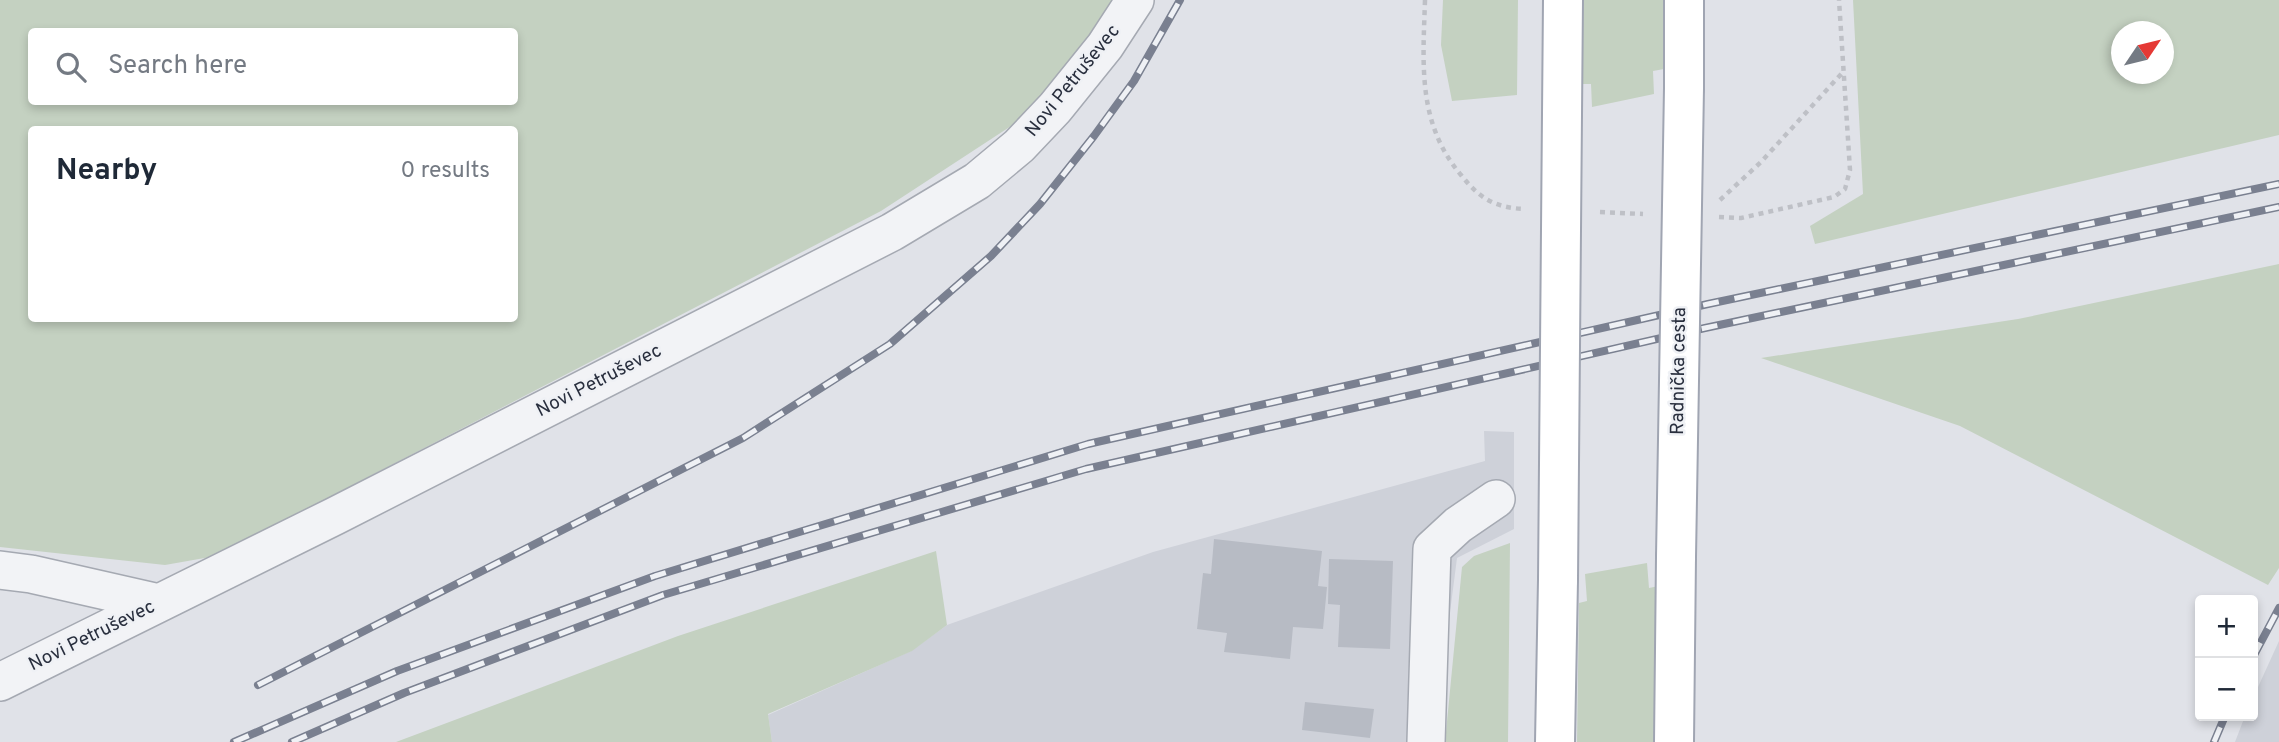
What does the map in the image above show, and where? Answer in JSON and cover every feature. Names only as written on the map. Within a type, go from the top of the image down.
[{"type":"main road","points":[[1555,742],[1563,0]]},
{"type":"main road","name":"Radnička cesta","points":[[1674,742],[1684,0]]},
{"type":"street","name":"Novi Petruševec","points":[[0,682],[892,232],[978,181],[1019,146],[1055,108],[1105,46],[1135,0]]},
{"type":"street","points":[[1426,742],[1432,550],[1458,525],[1496,499]]},
{"type":"street","points":[[0,570],[31,574],[159,603]]},
{"type":"path","points":[[1712,207],[1761,162],[1843,72]]},
{"type":"shaded area","points":[[1484,431],[1514,432],[1514,529],[1457,558],[1439,698],[1438,742],[772,742],[768,715],[911,651],[947,625],[1153,552],[1485,461]]},
{"type":"shaded area","points":[[2279,641],[2279,742],[2235,742],[2243,721],[2258,721],[2258,687]]},
{"type":"green space","points":[[0,0],[1118,0],[1037,109],[881,211],[216,556],[165,565],[0,547]]},
{"type":"green space","points":[[1443,0],[1518,0],[1517,95],[1452,101],[1441,45]]},
{"type":"green space","points":[[1583,0],[1665,0],[1664,69],[1653,71],[1654,94],[1592,107],[1591,84],[1583,84]]},
{"type":"green space","points":[[1853,0],[2279,0],[2279,135],[1815,244],[1810,226],[1863,194]]},
{"type":"green space","points":[[2279,264],[2279,568],[2268,585],[1960,426],[1761,358],[2018,319]]},
{"type":"green space","points":[[1510,543],[1508,742],[1445,742],[1462,567],[1474,556]]},
{"type":"green space","points":[[936,551],[947,625],[912,651],[768,714],[772,742],[396,742],[678,636]]},
{"type":"green space","points":[[1647,563],[1649,588],[1659,586],[1659,742],[1577,742],[1579,603],[1587,601],[1585,574]]},
{"type":"building","points":[[1214,539],[1322,551],[1318,586],[1327,587],[1323,629],[1293,627],[1290,659],[1224,652],[1227,633],[1197,629],[1203,573],[1211,574]]},
{"type":"building","points":[[1329,559],[1393,561],[1390,649],[1338,647],[1340,605],[1328,604]]},
{"type":"building","points":[[1305,702],[1374,709],[1370,738],[1302,730]]},
{"type":"railway","points":[[258,685],[743,438],[890,344],[991,256],[1040,204],[1134,81],[1180,0]]},
{"type":"railway","points":[[234,742],[397,671],[655,576],[1088,444],[1708,304],[2279,184]]},
{"type":"railway","points":[[292,742],[404,693],[663,595],[1086,469],[1705,328],[2279,207]]},
{"type":"railway","points":[[2258,648],[2279,608]]},
{"type":"railway","points":[[2214,742],[2223,721]]}]
